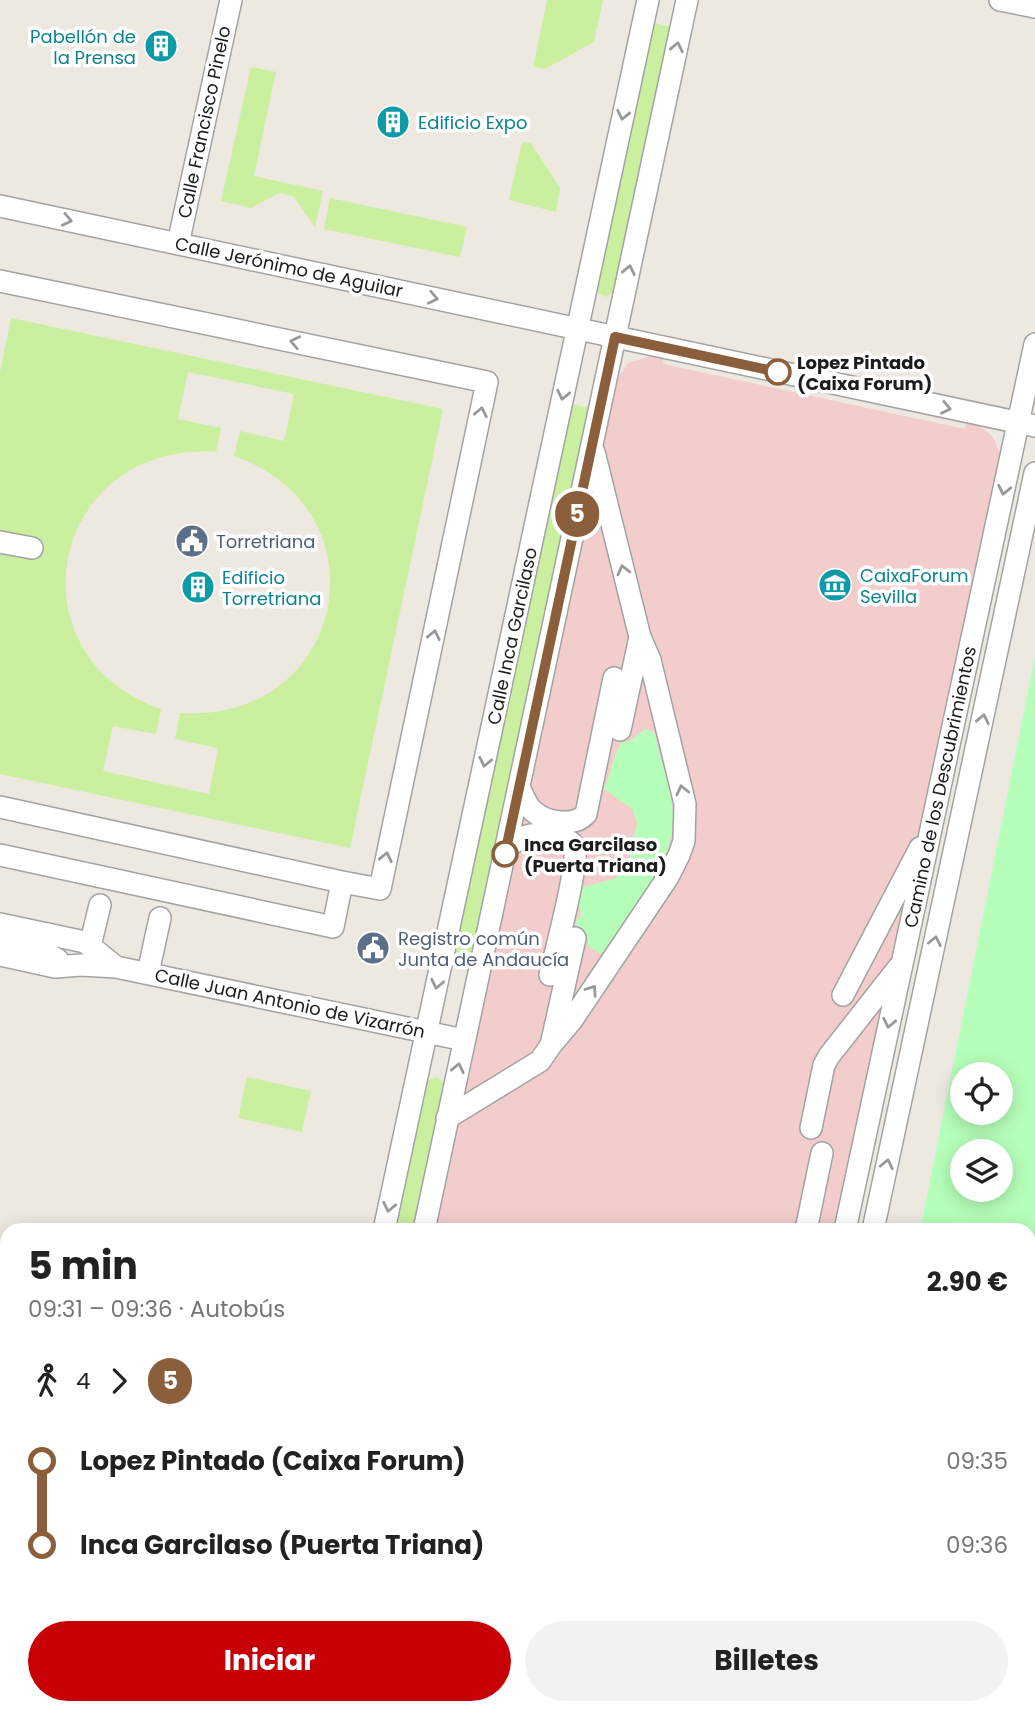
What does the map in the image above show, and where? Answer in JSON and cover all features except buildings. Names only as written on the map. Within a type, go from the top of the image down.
[{"type":"street","name":"Calle Francisco Pinelo","points":[[178,244],[231,0]]},
{"type":"street","name":"Calle Inca Garcilaso","points":[[386,1223],[648,0]]},
{"type":"street","points":[[425,1223],[687,0]]},
{"type":"street","points":[[1000,0],[1035,7]]},
{"type":"street","name":"Calle Jerónimo de Aguilar","points":[[0,206],[1027,425]]},
{"type":"street","points":[[0,281],[487,382],[380,889],[0,807]]},
{"type":"street","name":"Camino de los Descubrimientos","points":[[847,1223],[932,824],[1027,425],[1035,344]]},
{"type":"street","points":[[447,1118],[540,1060],[572,1020],[668,877],[684,841],[686,821],[683,796],[650,660],[640,637],[592,445]]},
{"type":"street","name":"Camino de los Descubrimientos","points":[[874,1223],[1035,473]]},
{"type":"street","points":[[0,542],[32,548]]},
{"type":"street","points":[[620,730],[640,637]]},
{"type":"street","points":[[519,787],[534,812],[544,818],[569,823],[580,821],[586,814],[614,678]]},
{"type":"street","points":[[843,995],[932,824]]},
{"type":"street","points":[[505,850],[525,835],[540,834],[565,838],[574,846],[576,854],[573,872],[550,975]]},
{"type":"street","points":[[0,855],[103,889],[163,902],[333,927],[342,882]]},
{"type":"street","points":[[0,940],[33,947],[55,960],[86,956],[103,889]]},
{"type":"street","points":[[148,973],[163,902]]},
{"type":"street","name":"Calle Juan Antonio de Vizarrón","points":[[0,924],[85,942],[86,956]]},
{"type":"street","points":[[551,1045],[575,938]]},
{"type":"street","name":"Calle Juan Antonio de Vizarrón","points":[[0,955],[55,967],[86,956],[116,967],[464,1040]]},
{"type":"street","points":[[811,1128],[821,1076],[829,1056],[903,962]]},
{"type":"street","points":[[807,1223],[822,1153]]},
{"type":"shaded area","points":[[650,356],[664,358],[663,364],[965,429],[967,421],[993,437],[1000,453],[837,1223],[436,1223],[616,381],[628,363]]},
{"type":"green space","points":[[547,0],[603,0],[594,42],[545,69],[533,67]]},
{"type":"green space","points":[[653,23],[672,27],[615,291],[606,297],[599,294],[597,286]]},
{"type":"green space","points":[[251,67],[276,72],[254,176],[323,191],[315,227],[293,196],[279,193],[251,208],[221,201]]},
{"type":"green space","points":[[522,142],[531,143],[560,188],[556,212],[509,200]]},
{"type":"green space","points":[[330,198],[467,227],[460,257],[324,229]]},
{"type":"green space","points":[[11,318],[443,409],[350,848],[0,774],[0,372]],"holes":[[[188,372],[294,394],[284,441],[240,431],[234,456],[283,483],[315,521],[329,564],[327,609],[311,651],[280,685],[236,707],[180,713],[175,739],[218,748],[209,794],[103,771],[113,726],[156,734],[161,709],[112,682],[81,644],[67,601],[68,556],[85,514],[116,480],[160,458],[216,452],[221,428],[178,419]]]},
{"type":"green space","points":[[571,404],[590,408],[473,956],[454,952]]},
{"type":"green space","points":[[1035,656],[1035,1223],[921,1223],[950,1080],[950,1125],[1013,1125],[1013,1062],[954,1062]]},
{"type":"green space","points":[[644,729],[654,732],[672,806],[672,834],[658,871],[601,954],[588,946],[588,936],[575,923],[581,915],[578,900],[583,887],[614,879],[627,867],[637,823],[633,810],[604,789],[621,743],[632,740]]},
{"type":"green space","points":[[247,1077],[311,1091],[302,1132],[238,1118]]},
{"type":"green space","points":[[437,1077],[445,1087],[416,1223],[395,1223],[425,1084]]},
{"type":"bus line","name":"5","points":[[505,854],[615,337],[778,372]]},
{"type":"place","name":"Pabellón de la Prensa","points":[[161,46]]},
{"type":"place","name":"Edificio Expo","points":[[393,122]]},
{"type":"place","name":"Lopez Pintado (Caixa Forum)","points":[[778,372]]},
{"type":"place","name":"Torretriana","points":[[192,541]]},
{"type":"place","name":"CaixaForum Sevilla","points":[[835,585]]},
{"type":"place","name":"Edificio Torretriana","points":[[198,587]]},
{"type":"place","name":"Inca Garcilaso (Puerta Triana)","points":[[505,854]]},
{"type":"place","name":"Registro común Junta de Andaucía","points":[[373,948]]}]
